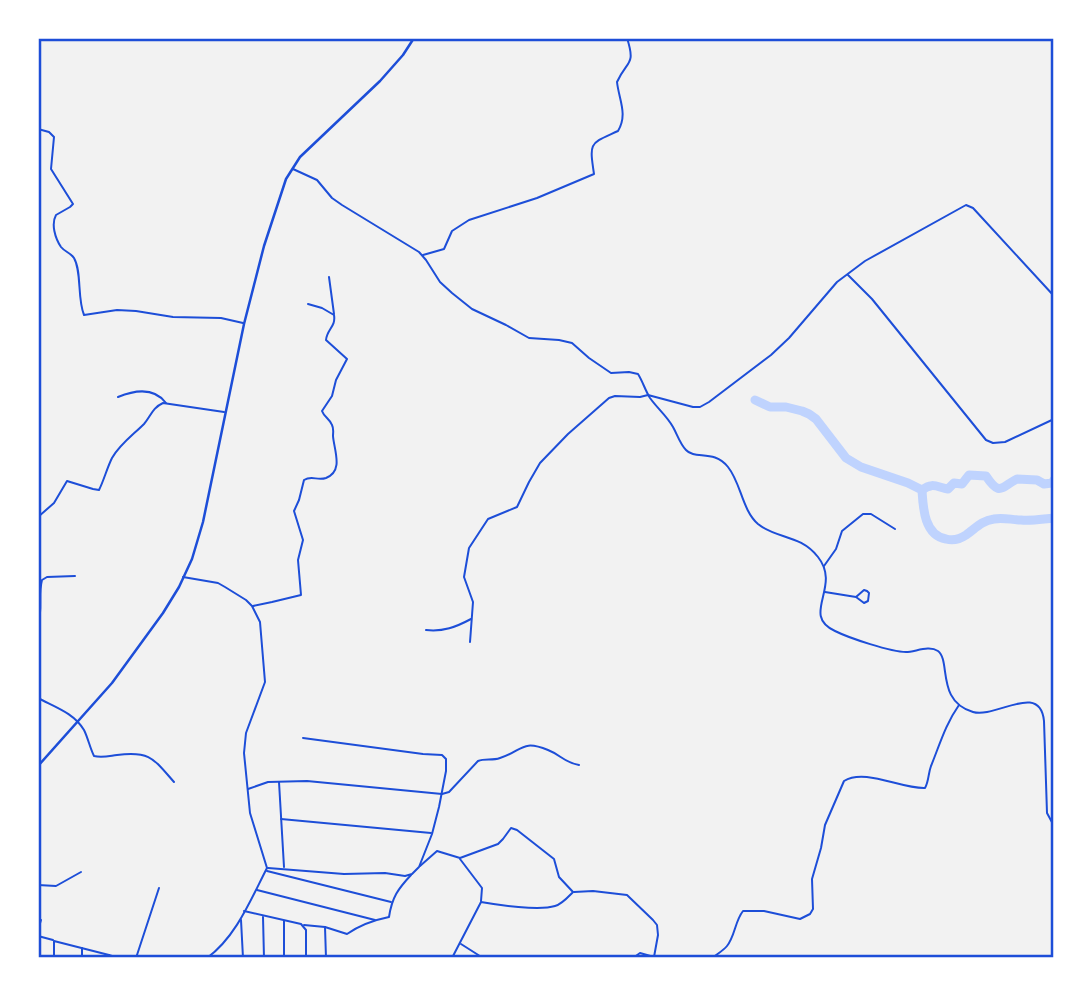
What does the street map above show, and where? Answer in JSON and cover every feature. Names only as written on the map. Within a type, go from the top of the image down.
[{"type":"street","points":[[38,766],[112,683],[153,627],[183,577],[197,545],[244,324],[264,246],[292,168],[318,139],[380,81],[414,38]]},
{"type":"street","points":[[422,255],[444,249],[452,231],[473,218],[528,201],[594,174],[591,148],[599,139],[618,131],[623,121],[623,107],[617,83],[632,58],[627,38]]},
{"type":"street","points":[[38,129],[49,132],[54,137],[51,169],[73,204],[71,208],[56,215],[53,223],[61,247],[75,261],[84,315],[117,310],[136,311],[173,317],[221,318],[244,324]]},
{"type":"street","points":[[292,168],[317,180],[332,198],[422,255],[440,282],[472,309],[525,337],[572,343],[611,373],[635,373],[640,377],[649,395],[688,452],[716,457],[729,468],[756,522],[766,529],[805,544],[815,554],[824,566],[827,577],[820,614],[823,624],[829,629],[850,638],[902,652],[929,649],[939,652],[947,687],[952,696],[967,710],[978,713],[1026,702],[1041,708],[1044,721],[1047,813],[1054,826]]},
{"type":"street","points":[[470,642],[472,598],[464,580],[468,550],[487,521],[518,505],[540,463],[568,433],[612,396],[649,395],[692,407],[706,404],[783,344],[846,274],[958,208],[968,205],[1054,296]]},
{"type":"street","points":[[846,274],[872,299],[986,440],[993,443],[1004,442],[1054,419]]},
{"type":"street","points":[[252,606],[299,596],[301,593],[298,560],[303,540],[295,516],[295,506],[304,480],[310,477],[325,478],[333,473],[336,467],[332,424],[322,411],[332,396],[336,380],[347,359],[326,340],[334,324],[329,277]]},
{"type":"street","points":[[308,304],[334,315]]},
{"type":"street","points":[[118,397],[129,393],[152,392],[158,394],[167,404]]},
{"type":"street","points":[[38,517],[54,503],[67,481],[99,490],[116,451],[147,421],[152,410],[163,403],[225,412]]},
{"type":"street","points":[[824,566],[837,546],[842,531],[863,514],[871,514],[895,529]]},
{"type":"street","points":[[38,624],[41,611],[40,579],[75,576]]},
{"type":"street","points":[[183,577],[218,583],[252,606],[262,626],[266,674],[246,733],[244,753],[250,813],[267,869],[227,939],[218,950],[207,957]]},
{"type":"street","points":[[825,592],[856,597]]},
{"type":"street","points":[[426,630],[447,630],[472,619]]},
{"type":"street","points":[[38,698],[69,714],[78,723],[85,732],[94,756],[148,756],[158,763],[174,782]]},
{"type":"street","points":[[712,957],[730,942],[743,912],[764,911],[800,919],[810,914],[813,907],[812,879],[825,825],[844,781],[851,778],[873,779],[925,788],[944,730],[959,704]]},
{"type":"street","points":[[303,738],[442,755],[446,759],[442,794],[432,834],[419,866]]},
{"type":"street","points":[[248,789],[268,782],[307,781],[442,794],[449,792],[478,761],[498,759],[523,746],[536,746],[551,751],[562,760],[579,765]]},
{"type":"street","points":[[279,781],[284,870]]},
{"type":"street","points":[[281,819],[432,834]]},
{"type":"street","points":[[460,858],[498,844],[509,828],[512,828],[554,859],[559,877],[573,892]]},
{"type":"street","points":[[244,911],[347,934],[375,920],[388,917],[396,891],[437,851],[460,858],[482,888],[481,902],[452,957]]},
{"type":"street","points":[[267,869],[344,874],[412,874]]},
{"type":"street","points":[[267,869],[391,902]]},
{"type":"street","points":[[38,885],[56,886],[81,872]]},
{"type":"street","points":[[136,957],[159,888]]},
{"type":"street","points":[[256,890],[375,920]]},
{"type":"street","points":[[481,902],[551,907],[559,905],[573,892],[593,891],[627,895],[657,925],[658,935],[656,957],[640,953],[633,957]]},
{"type":"street","points":[[262,916],[264,957]]},
{"type":"street","points":[[241,917],[243,957]]},
{"type":"street","points":[[38,919],[41,920],[38,930]]},
{"type":"street","points":[[284,921],[285,957]]},
{"type":"street","points":[[301,924],[306,930],[306,957]]},
{"type":"street","points":[[325,927],[326,957]]},
{"type":"street","points":[[38,936],[118,957]]},
{"type":"street","points":[[54,941],[54,957]]},
{"type":"street","points":[[460,944],[483,957]]},
{"type":"street","points":[[82,947],[82,957]]},
{"type":"waterway","points":[[755,400],[770,407],[786,407],[809,414],[816,419],[846,458],[861,467],[922,490],[929,526],[933,532],[949,540],[959,539],[989,520],[1054,518]]},
{"type":"waterway","points":[[922,490],[932,486],[948,489],[954,483],[962,484],[969,475],[986,476],[998,488],[1017,479],[1037,480],[1044,484],[1054,480]]}]
